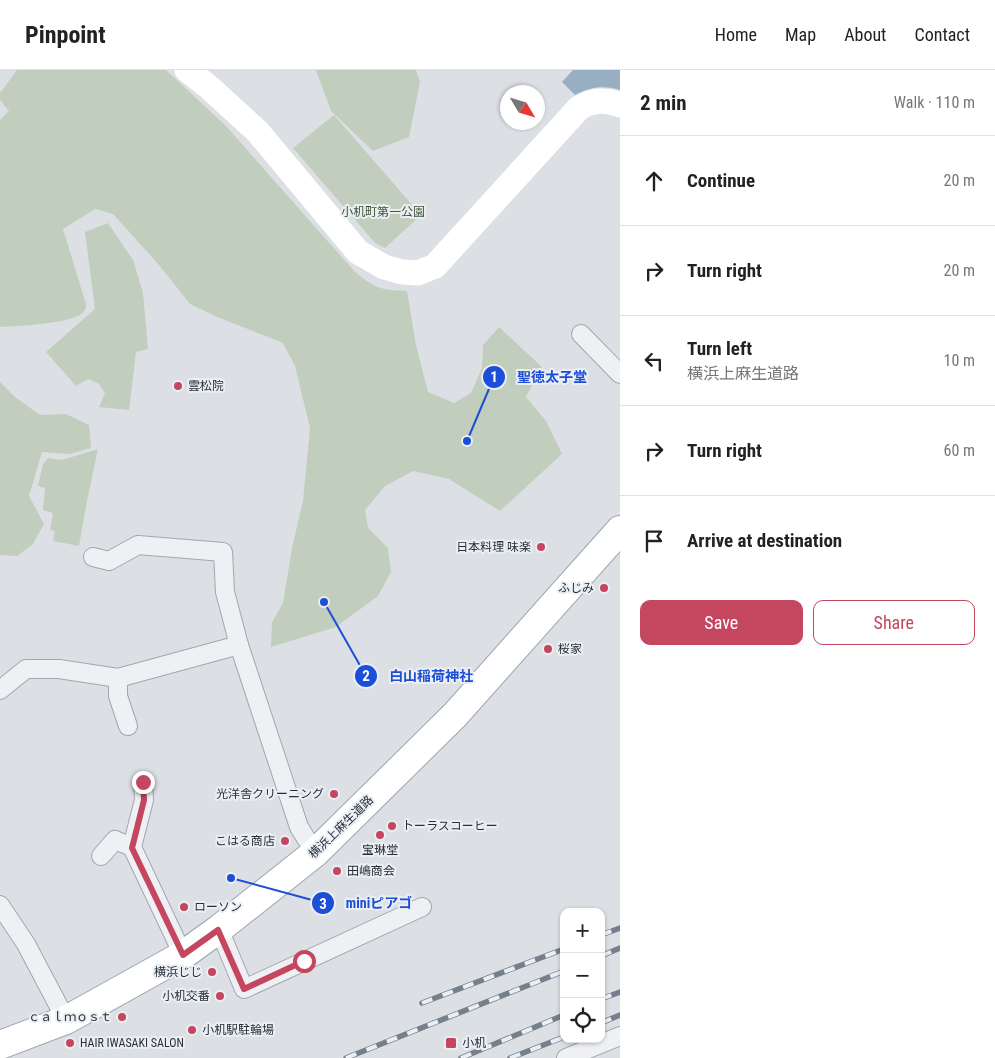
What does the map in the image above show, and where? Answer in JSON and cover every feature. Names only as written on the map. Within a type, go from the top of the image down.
[{"type":"main road","name":"横浜上麻生道路","points":[[0,1045],[66,1020],[183,955],[218,930],[315,853],[455,715],[620,530]]},
{"type":"street","points":[[187,70],[210,88],[258,132],[358,252],[384,267],[402,272],[418,273],[435,266],[579,108],[588,102],[598,101],[613,102],[620,105]]},
{"type":"street","points":[[581,334],[620,374]]},
{"type":"street","points":[[92,557],[109,561],[138,545],[223,552],[225,592],[239,645],[299,827],[315,853]]},
{"type":"street","points":[[0,690],[22,666],[59,669],[118,678],[239,645]]},
{"type":"street","points":[[118,678],[118,696],[128,726]]},
{"type":"street","points":[[132,848],[144,800],[143,782]]},
{"type":"street","points":[[101,856],[115,840],[132,848],[183,955]]},
{"type":"street","points":[[0,905],[26,944],[66,1020]]},
{"type":"street","points":[[218,930],[244,989],[422,907]]},
{"type":"street","points":[[566,1058],[620,1036]]},
{"type":"green space","points":[[17,70],[166,70],[226,126],[355,272],[368,282],[379,287],[407,291],[416,345],[428,392],[454,403],[471,393],[482,368],[483,345],[499,327],[542,367],[526,397],[546,421],[562,454],[500,511],[449,479],[413,471],[385,486],[365,510],[368,528],[388,548],[391,572],[378,596],[336,627],[271,647],[272,622],[283,603],[292,548],[303,501],[310,428],[295,366],[283,343],[217,317],[190,304],[159,265],[113,214],[95,209],[63,229],[86,304],[85,310],[70,319],[58,322],[0,327],[0,120],[9,111],[0,100],[0,93]]},
{"type":"green space","points":[[316,70],[416,70],[420,82],[409,137],[373,151],[331,111]]},
{"type":"green space","name":"小机町第一公園","points":[[334,115],[421,215],[385,248],[375,243],[293,148]]},
{"type":"green space","points":[[108,223],[133,260],[143,293],[148,349],[136,352],[129,410],[99,407],[105,393],[99,384],[88,379],[76,386],[46,352],[95,309],[85,232]]},
{"type":"green space","points":[[0,382],[15,397],[40,415],[66,414],[89,425],[91,448],[69,454],[42,452],[29,496],[44,524],[33,544],[17,556],[0,555]]},
{"type":"green space","points":[[98,449],[79,546],[53,541],[55,531],[50,530],[53,513],[43,510],[45,488],[38,486],[43,464],[48,458],[62,460]]},
{"type":"water","points":[[573,70],[620,70],[620,90],[597,88],[575,95],[562,82]]},
{"type":"railway","points":[[605,934],[620,928]]},
{"type":"railway","points":[[605,954],[620,948]]},
{"type":"railway","points":[[422,1003],[560,951]]},
{"type":"railway","points":[[346,1058],[560,973]]},
{"type":"railway","points":[[604,998],[620,992]]},
{"type":"railway","points":[[605,1021],[620,1015]]},
{"type":"railway","points":[[461,1058],[560,1017]]},
{"type":"railway","points":[[510,1058],[560,1039]]},
{"type":"place","name":"雲松院","points":[[178,386]]},
{"type":"place","name":"聖徳太子堂","points":[[467,441]]},
{"type":"place","name":"日本料理 味楽","points":[[541,547]]},
{"type":"place","name":"ふじみ","points":[[604,588]]},
{"type":"place","name":"白山稲荷神社","points":[[324,602]]},
{"type":"place","name":"桜家","points":[[548,649]]},
{"type":"place","name":"光洋舎クリーニング","points":[[334,794]]},
{"type":"place","name":"トーラスコーヒー","points":[[392,826]]},
{"type":"place","name":"宝琳堂","points":[[380,835]]},
{"type":"place","name":"こはる商店","points":[[285,841]]},
{"type":"place","name":"田嶋商会","points":[[337,871]]},
{"type":"place","name":"miniピアゴ","points":[[231,878]]},
{"type":"place","name":"ローソン","points":[[184,907]]},
{"type":"place","name":"横浜じじ","points":[[212,972]]},
{"type":"place","name":"小机交番","points":[[220,996]]},
{"type":"place","name":"ｃａｌｍｏｓｔ","points":[[122,1017]]},
{"type":"place","name":"小机駅駐輪場","points":[[192,1030]]},
{"type":"place","name":"HAIR IWASAKI SALON","points":[[70,1043]]},
{"type":"place","name":"小机","points":[[451,1043]]},
{"type":"route","points":[[143,782],[144,800],[132,848],[183,955],[218,930],[244,989],[304,961]]}]
